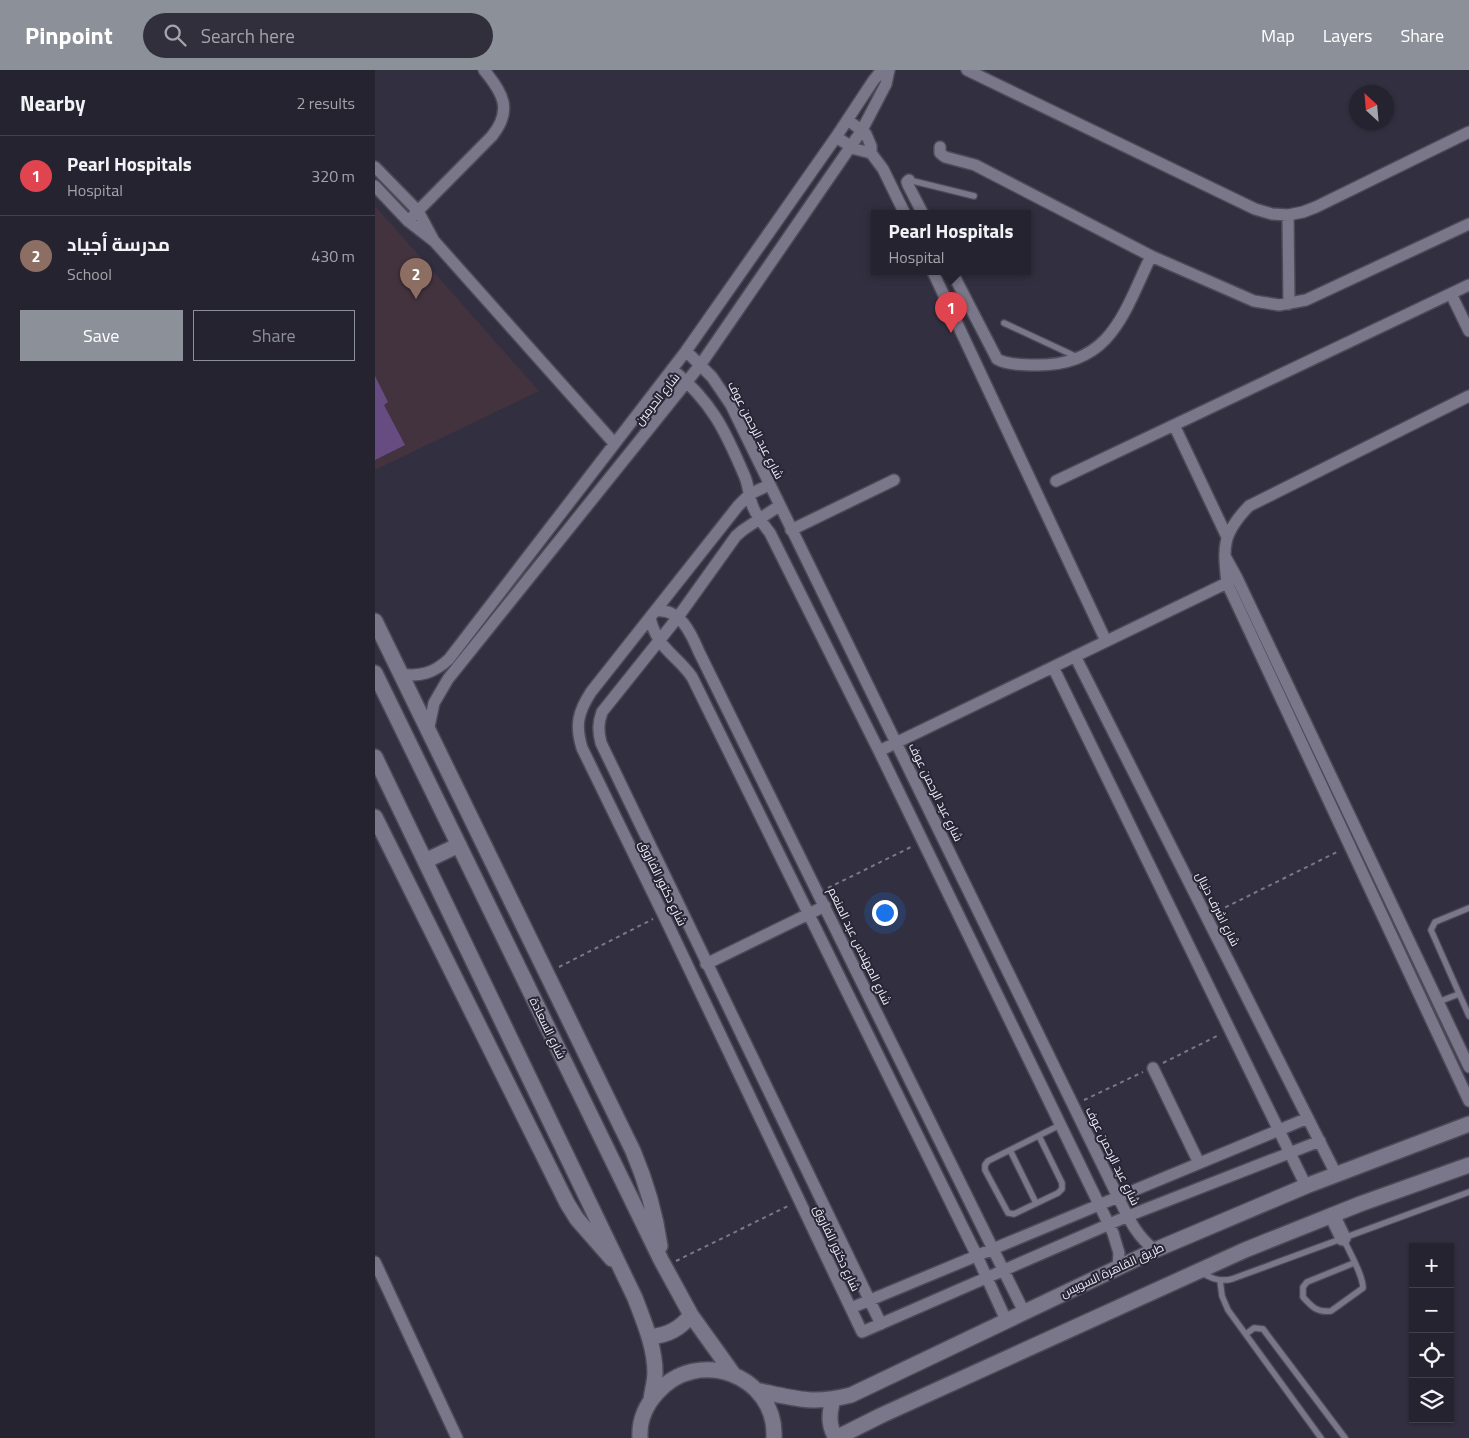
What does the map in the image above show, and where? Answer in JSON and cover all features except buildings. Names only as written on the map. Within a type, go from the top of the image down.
[{"type":"street","points":[[408,221],[492,136],[502,121],[504,110],[501,94],[484,70]]},
{"type":"street","name":"شارع الحرمين","points":[[401,674],[421,675],[436,669],[449,659],[686,351],[882,70]]},
{"type":"street","name":"شارع الحرمين","points":[[428,731],[434,703],[448,679],[701,364],[862,130],[886,84],[889,70]]},
{"type":"street","points":[[967,70],[1255,209],[1272,214],[1288,214],[1316,207],[1469,132]]},
{"type":"street","points":[[848,120],[862,130],[869,140],[871,153],[883,169],[903,210]]},
{"type":"street","points":[[836,137],[850,147],[871,153]]},
{"type":"street","points":[[940,147],[940,152],[945,157],[975,165],[1151,256],[1254,301],[1266,304],[1289,304],[1321,294],[1469,224]]},
{"type":"street","points":[[375,167],[418,211],[435,242]]},
{"type":"street","points":[[909,180],[907,182],[921,210]]},
{"type":"street","points":[[375,186],[408,221],[435,242],[614,443]]},
{"type":"street","points":[[1288,214],[1289,304]]},
{"type":"street","points":[[954,275],[995,356],[1000,360],[1030,365],[1046,365],[1063,363],[1079,357],[1101,344],[1118,325],[1151,256]]},
{"type":"street","points":[[934,275],[1106,641]]},
{"type":"street","points":[[943,293],[959,285]]},
{"type":"street","points":[[1056,481],[1469,285]]},
{"type":"street","points":[[1451,294],[1469,331]]},
{"type":"street","points":[[953,313],[969,306]]},
{"type":"street","name":"شارع عبد الرحمن عوف","points":[[686,351],[712,377],[731,405],[1118,1197],[1145,1242],[1155,1250]]},
{"type":"street","points":[[671,369],[688,382],[715,415],[742,470],[753,508],[770,533],[879,751],[1109,1224],[1119,1253],[1117,1266]]},
{"type":"street","points":[[1469,396],[1249,506],[1236,520],[1227,537],[1223,555],[1232,580],[1350,846],[1469,1101]]},
{"type":"street","points":[[1174,425],[1227,537]]},
{"type":"street","points":[[791,530],[894,480]]},
{"type":"street","name":"شارع دكتور الفاروق","points":[[769,485],[750,494],[738,506],[583,704],[578,719],[578,734],[582,748],[862,1332],[881,1324],[706,964],[601,743],[598,732],[602,712],[678,617],[736,536],[779,506]]},
{"type":"street","points":[[879,751],[1232,580]]},
{"type":"street","points":[[1232,580],[1469,1067]]},
{"type":"street","points":[[678,617],[668,611],[653,614],[659,640],[692,677],[977,1256],[1006,1320]]},
{"type":"street","name":"شارع المهندس عبد المنعم","points":[[678,617],[692,636],[1024,1312]]},
{"type":"street","points":[[375,621],[641,1171],[655,1214],[663,1264]]},
{"type":"street","name":"شارع اشرف دنيال","points":[[1075,656],[1336,1174]]},
{"type":"street","points":[[1053,666],[1306,1186]]},
{"type":"street","name":"شارع السعادة","points":[[375,674],[663,1264],[691,1315],[735,1375]]},
{"type":"street","points":[[582,748],[601,743]]},
{"type":"street","points":[[375,758],[625,1274],[650,1338],[654,1356],[655,1374],[651,1400]]},
{"type":"street","points":[[375,817],[567,1203],[583,1226],[625,1274]]},
{"type":"street","points":[[425,861],[459,846]]},
{"type":"street","points":[[706,964],[825,906]]},
{"type":"street","points":[[519,969],[523,925]]},
{"type":"street","points":[[481,1032],[519,1056]]},
{"type":"street","points":[[1153,1068],[1199,1163]]},
{"type":"street","points":[[851,1308],[1308,1118]]},
{"type":"street","name":"طريق القاهرة السويس","points":[[756,1390],[798,1400],[816,1401],[833,1399],[868,1388],[1117,1266],[1306,1186],[1469,1124]]},
{"type":"street","points":[[881,1324],[1128,1216],[1320,1140]]},
{"type":"street","points":[[833,1399],[829,1418],[832,1432],[836,1438],[882,1415],[1199,1271],[1332,1215],[1469,1165]]},
{"type":"street","points":[[1332,1215],[1343,1238]]},
{"type":"street","points":[[375,1262],[455,1438]]},
{"type":"street","points":[[650,1338],[662,1336],[673,1331],[691,1315]]},
{"type":"street","points":[[640,1438],[643,1414],[663,1385],[679,1375],[697,1370],[716,1370],[735,1375],[746,1381],[765,1402],[771,1416],[773,1438]]},
{"type":"lane","points":[[909,180],[974,196]]},
{"type":"lane","points":[[1004,323],[1079,357]]},
{"type":"lane","points":[[1469,908],[1435,922],[1431,930],[1469,1016]]},
{"type":"lane","points":[[1438,1002],[1459,994]]},
{"type":"lane","points":[[1039,1136],[1062,1183],[1062,1189],[1058,1193],[1013,1214],[1008,1213],[985,1170],[985,1165],[988,1161],[1060,1125]]},
{"type":"lane","points":[[1010,1150],[1036,1203]]},
{"type":"lane","points":[[1199,1271],[1220,1280],[1232,1279],[1469,1192]]},
{"type":"lane","points":[[1343,1238],[1354,1263],[1363,1284],[1363,1288],[1331,1311],[1325,1312],[1314,1309],[1303,1297],[1303,1287],[1307,1282],[1354,1263]]},
{"type":"lane","points":[[1220,1280],[1224,1303],[1321,1438]]},
{"type":"lane","points":[[1246,1334],[1255,1328],[1263,1329],[1345,1438]]},
{"type":"path","points":[[819,893],[923,841]]},
{"type":"path","points":[[1207,917],[1350,846]]},
{"type":"path","points":[[546,973],[663,914]]},
{"type":"path","points":[[663,1264],[799,1200]]},
{"type":"shaded area","points":[[375,206],[539,391],[375,470]]},
{"type":"place","name":"مدرسة أجياد","points":[[416,299]]},
{"type":"place","name":"Pearl Hospitals","points":[[951,333]]}]
